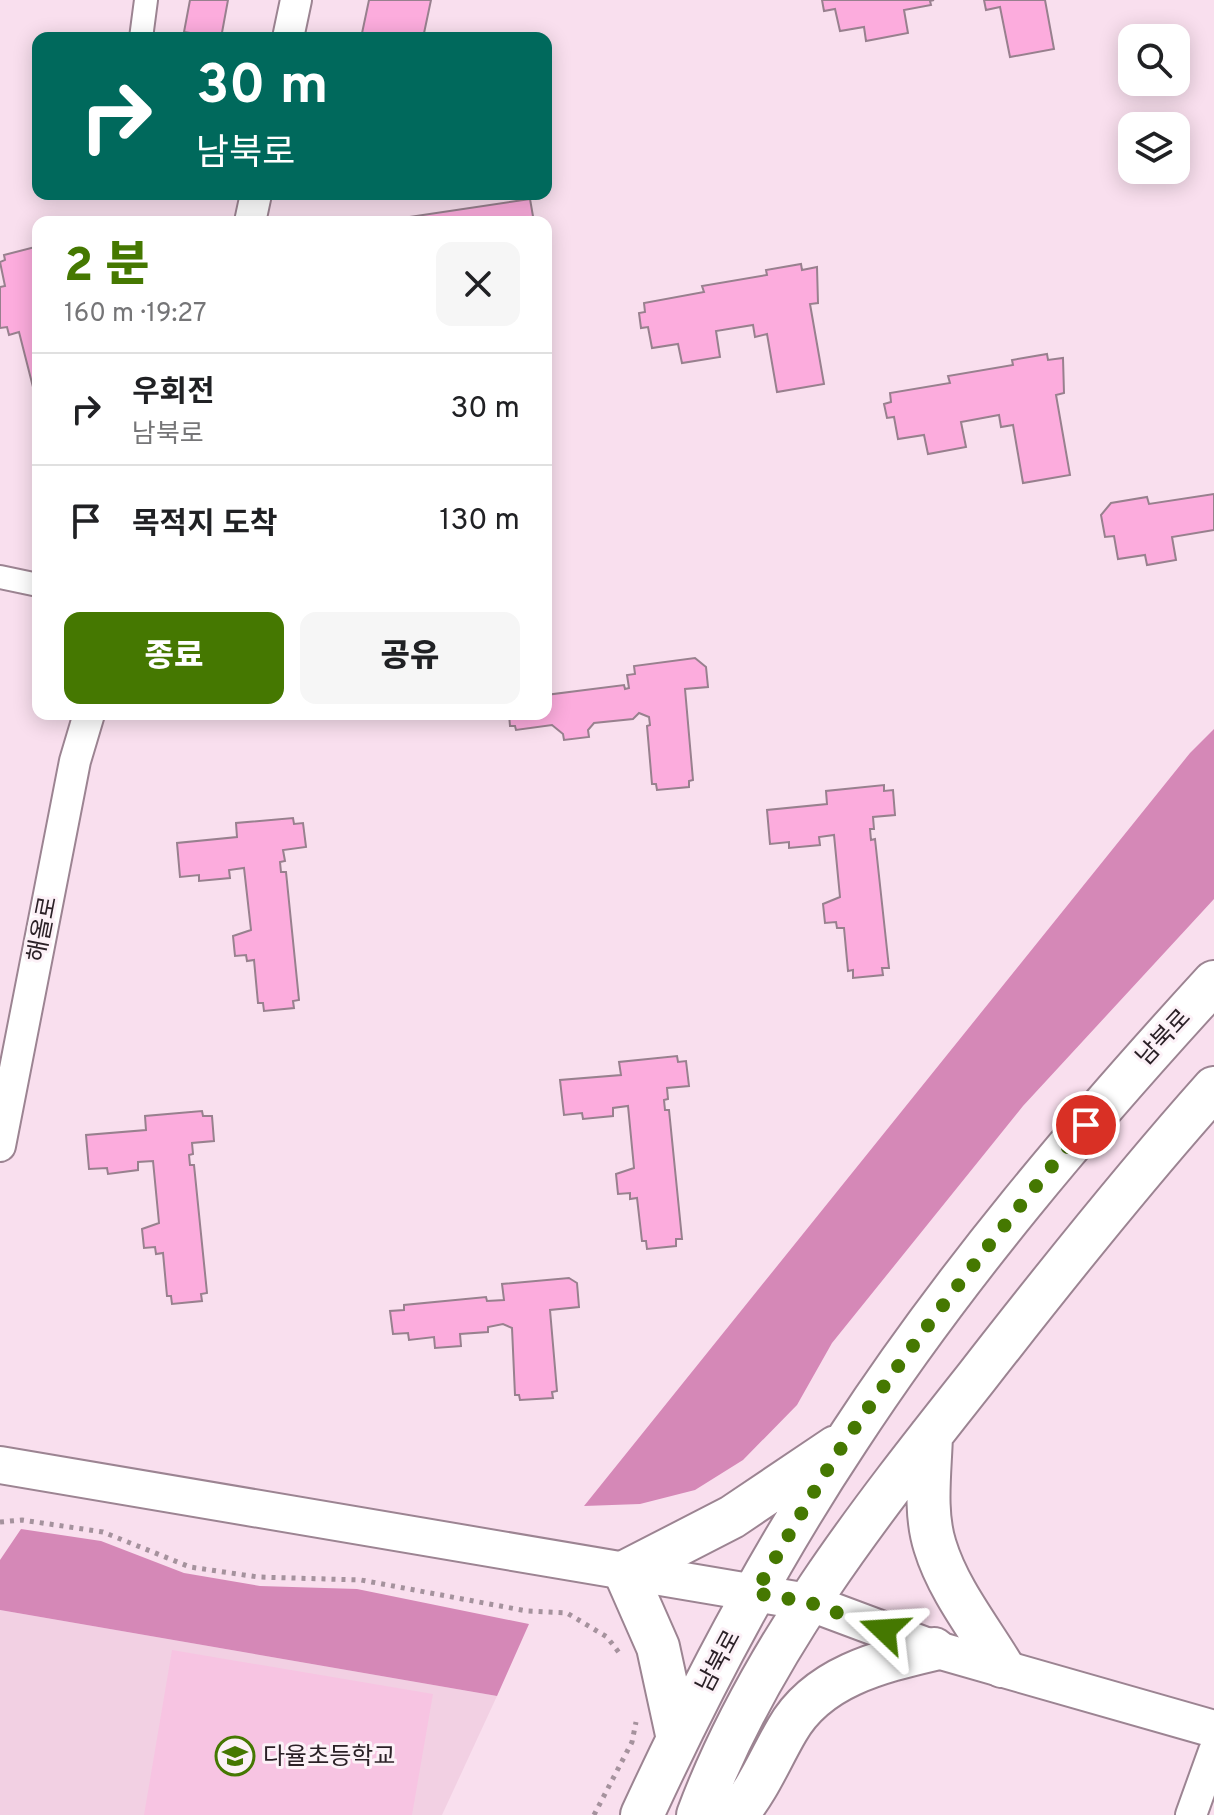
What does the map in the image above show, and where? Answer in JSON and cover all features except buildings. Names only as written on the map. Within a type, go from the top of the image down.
[{"type":"main road","name":"남북로","points":[[642,1815],[755,1593],[847,1439],[1014,1211],[1122,1083],[1214,982]]},
{"type":"main road","name":"남북로","points":[[698,1815],[746,1710],[808,1602],[931,1435],[1066,1263],[1214,1088]]},
{"type":"main road","points":[[931,1435],[929,1508],[934,1544],[944,1571],[1002,1666]]},
{"type":"main road","points":[[678,1739],[658,1647],[625,1572],[732,1517],[847,1439]]},
{"type":"main road","points":[[736,1815],[749,1800],[788,1727],[808,1702],[841,1680],[876,1663],[934,1649]]},
{"type":"street","points":[[142,32],[146,0]]},
{"type":"street","points":[[289,32],[296,0]]},
{"type":"street","points":[[0,577],[32,584]]},
{"type":"street","name":"해올로","points":[[0,1146],[75,761],[87,720]]},
{"type":"street","points":[[0,1465],[808,1602],[934,1649],[1214,1729]]},
{"type":"street","points":[[1191,1815],[1214,1751]]},
{"type":"path","points":[[0,1522],[22,1520],[103,1532],[190,1567],[258,1577],[361,1580],[527,1611],[567,1613],[607,1637],[625,1660]]},
{"type":"path","points":[[594,1815],[632,1742],[637,1717]]},
{"type":"shaded area","points":[[1214,729],[1214,899],[1023,1106],[832,1343],[797,1405],[743,1460],[695,1490],[640,1504],[584,1506],[1190,753]]},
{"type":"shaded area","points":[[21,1529],[101,1541],[184,1573],[260,1586],[357,1589],[529,1624],[497,1696],[0,1610],[0,1560]]},
{"type":"shaded area","name":"다율초등학교","points":[[0,1610],[497,1696],[442,1815],[0,1815]]},
{"type":"shaded area","points":[[172,1650],[433,1694],[412,1815],[144,1815]]},
{"type":"place","name":"다율초등학교","points":[[235,1756]]},
{"type":"route","points":[[884,1630],[808,1602],[755,1593],[847,1439],[906,1354],[1014,1211],[1086,1125]]}]
